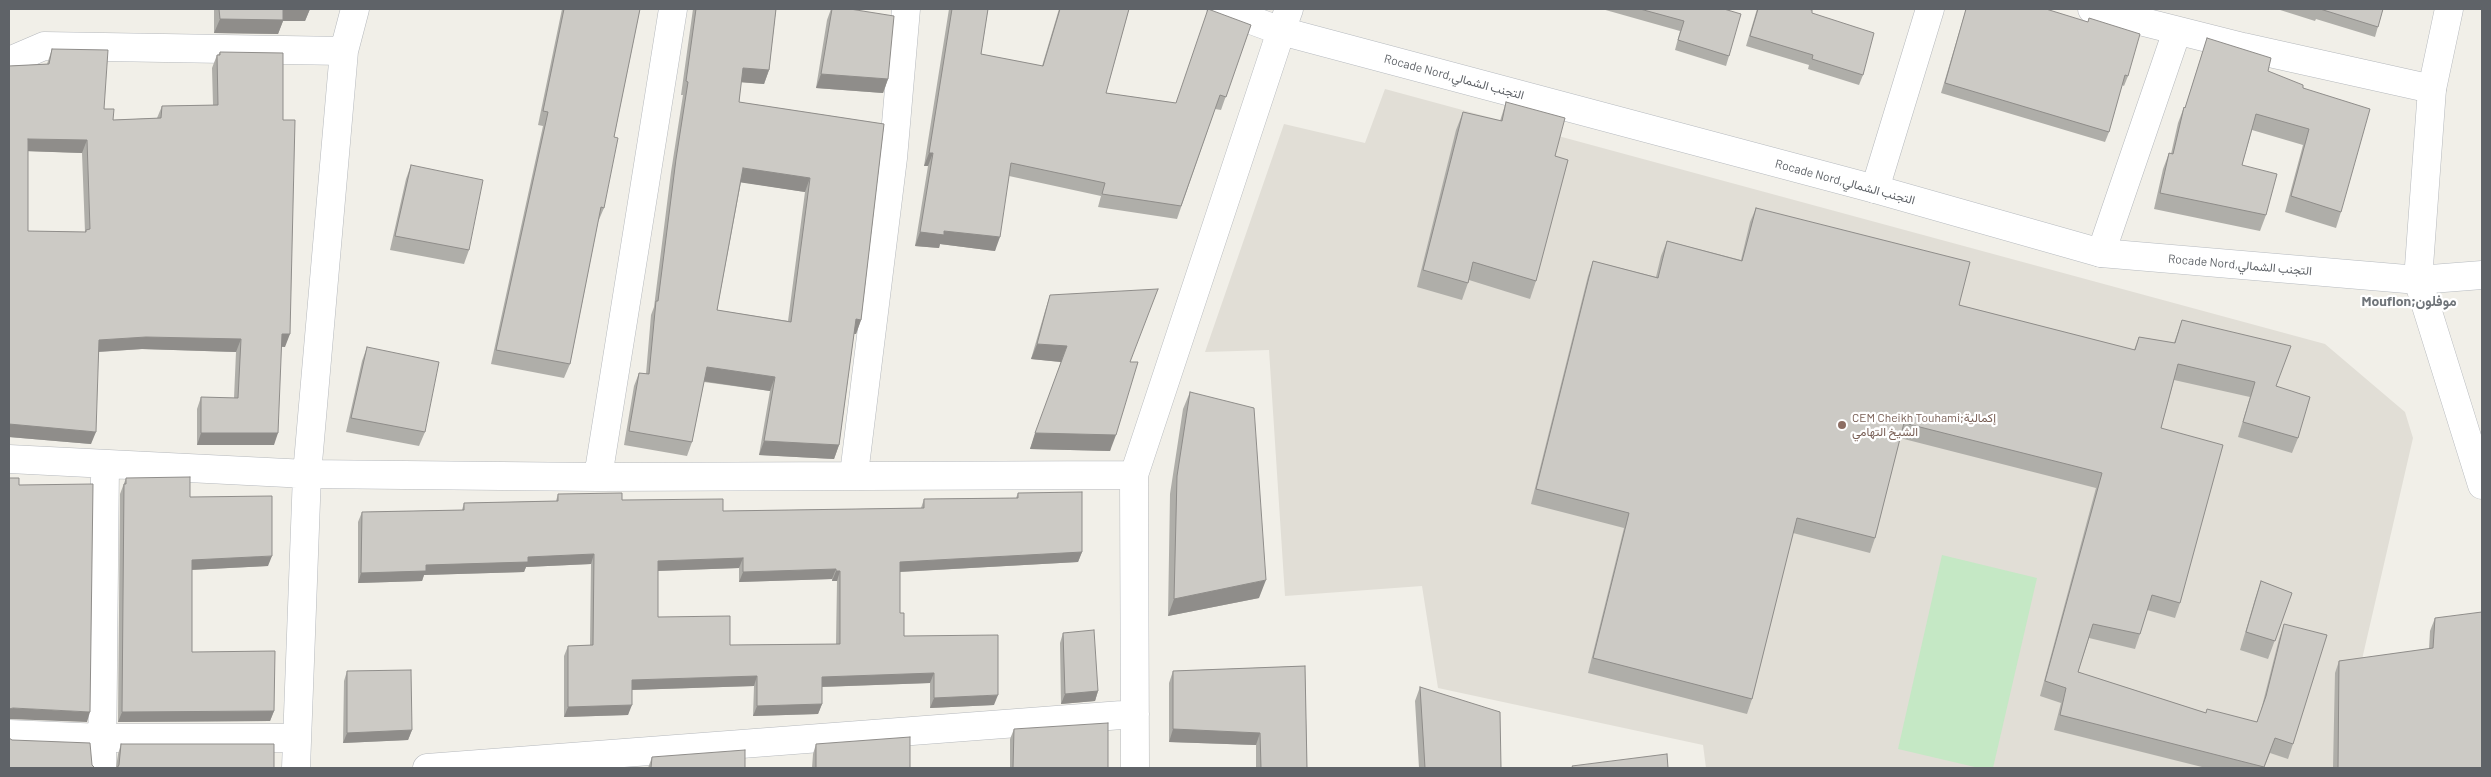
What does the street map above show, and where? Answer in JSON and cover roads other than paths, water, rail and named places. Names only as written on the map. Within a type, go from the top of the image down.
[{"type":"street","points":[[296,768],[307,474],[344,51],[355,9]]},
{"type":"street","points":[[598,477],[672,9]]},
{"type":"street","points":[[854,474],[893,158],[906,9]]},
{"type":"street","name":"Rocade Nord,التجنب الشمالي","points":[[1221,9],[1285,20],[2102,253],[2418,280],[2482,274]]},
{"type":"street","points":[[1875,189],[1930,9]]},
{"type":"street","points":[[2092,9],[2177,31],[2432,89]]},
{"type":"street","points":[[2449,9],[2432,89],[2418,280],[2482,485]]},
{"type":"street","points":[[1135,768],[1134,474],[1285,20]]},
{"type":"street","points":[[2102,253],[2177,31]]},
{"type":"street","points":[[9,61],[44,46],[344,51]]},
{"type":"street","points":[[9,459],[307,474],[598,477],[854,474],[1134,474]]},
{"type":"street","points":[[102,768],[105,464]]},
{"type":"street","points":[[427,768],[1135,714]]},
{"type":"street","points":[[9,734],[103,738],[296,738]]},
{"type":"place","name":"CEM Cheikh Touhami;إكمالية الشيخ التهامي","points":[[1842,425]]},
{"type":"district","name":"Mouflon;موفلون","points":[[2409,301]]}]
